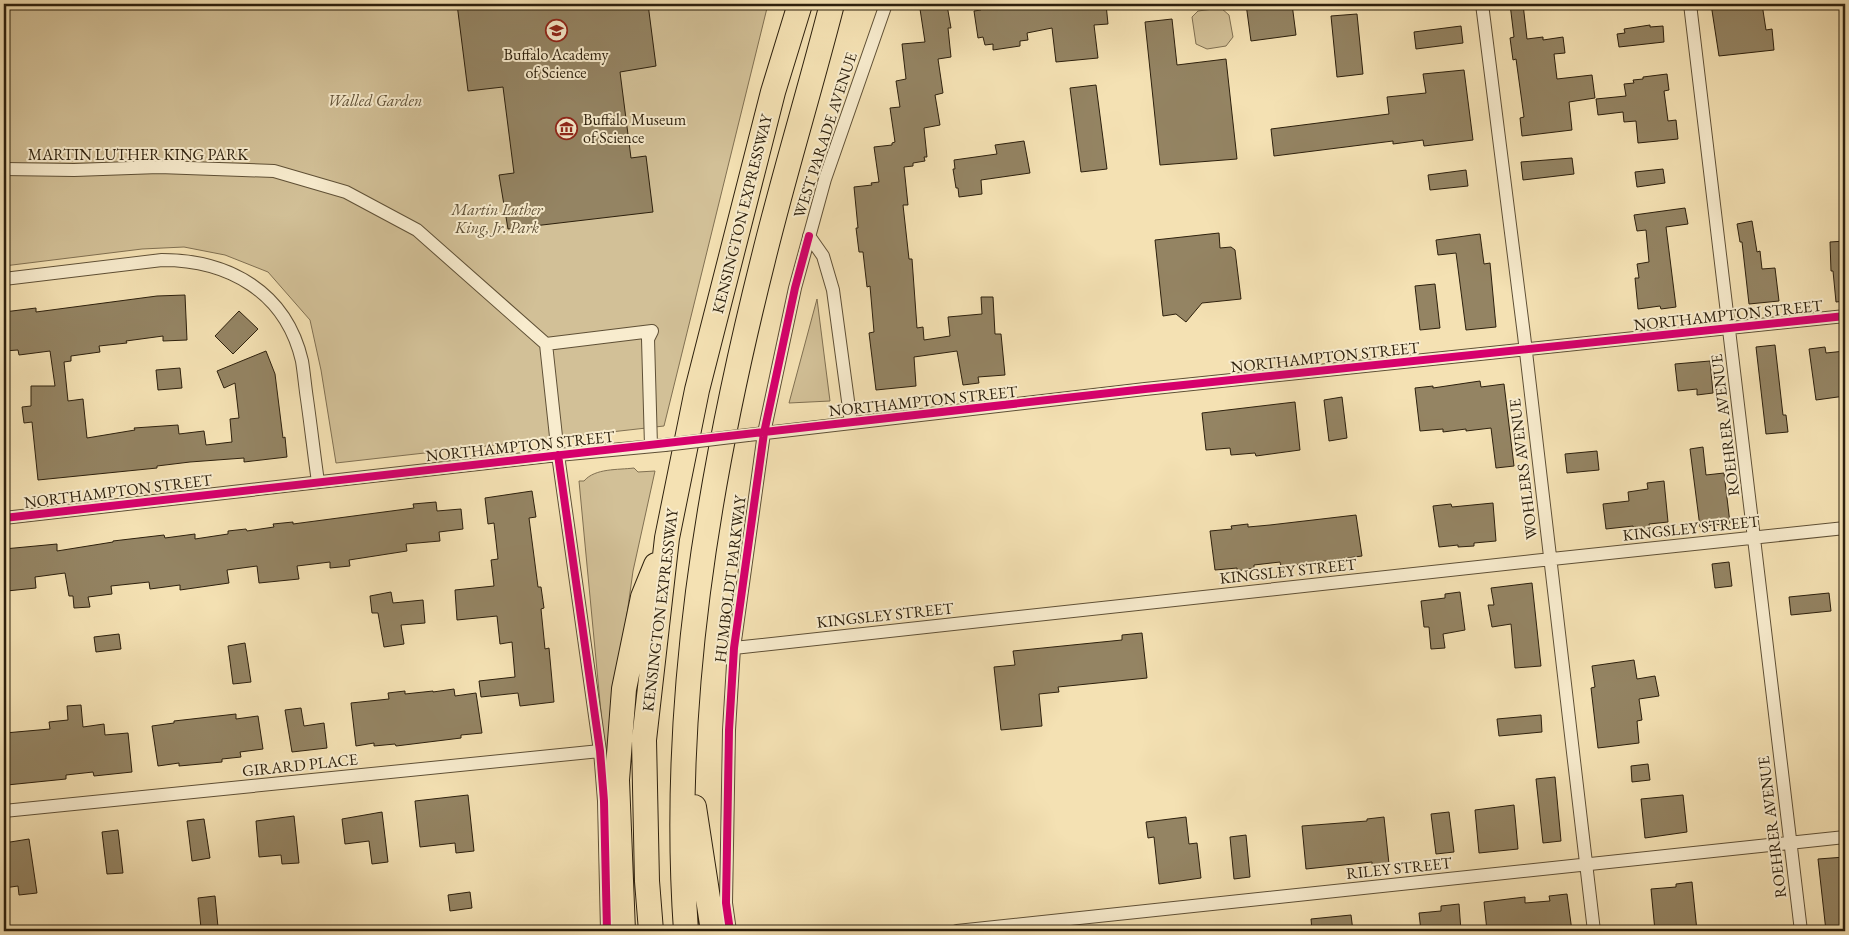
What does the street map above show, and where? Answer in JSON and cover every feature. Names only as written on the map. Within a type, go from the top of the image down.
[{"type":"highway","name":"KENSINGTON EXPRESSWAY","points":[[651,931],[647,881],[644,740],[667,538],[697,390],[773,92],[800,4]]},
{"type":"highway","name":"KENSINGTON EXPRESSWAY","points":[[686,931],[682,826],[684,746],[694,615],[708,522],[736,373],[763,259],[832,4]]},
{"type":"highway","points":[[826,28],[836,4]]},
{"type":"highway","points":[[623,931],[617,780],[624,689],[642,597],[667,538]]},
{"type":"highway","points":[[684,746],[713,931]]},
{"type":"street","name":"WEST PARADE AVENUE","points":[[851,423],[834,290],[823,256],[809,236],[825,179],[886,4]]},
{"type":"street","name":"WOHLERS AVENUE","points":[[1482,4],[1526,350],[1594,931]]},
{"type":"street","name":"ROEHRER AVENUE","points":[[1690,4],[1756,538],[1801,931]]},
{"type":"street","name":"MARTIN LUTHER KING PARK","points":[[4,169],[74,170],[159,166],[274,171],[346,192],[418,230],[546,344]]},
{"type":"street","name":"HUMBOLDT PARKWAY","points":[[730,931],[726,903],[726,874],[729,730],[734,648],[764,433],[795,288],[809,236]]},
{"type":"street","points":[[4,278],[176,260],[222,268],[252,284],[269,299],[283,318],[294,338],[302,360],[318,482]]},
{"type":"street","name":"NORTHAMPTON STREET","points":[[4,518],[558,455],[665,445],[1135,390],[1845,316]]},
{"type":"street","points":[[607,931],[604,801],[600,751],[558,455],[546,344],[652,331],[648,339],[651,446]]},
{"type":"street","name":"KINGSLEY STREET","points":[[734,648],[1845,528]]},
{"type":"street","name":"GIRARD PLACE","points":[[4,811],[600,751]]},
{"type":"street","name":"RILEY STREET","points":[[956,931],[1845,837]]},
{"type":"green space","name":"Martin Luther King, Jr. Park","points":[[4,4],[768,4],[664,426],[336,463],[321,370],[310,320],[268,272],[225,255],[184,247],[142,249],[4,266]]},
{"type":"green space","points":[[1221,8],[1229,15],[1233,37],[1226,46],[1207,49],[1196,44],[1192,17],[1198,11]]},
{"type":"green space","points":[[817,299],[830,401],[789,403]]},
{"type":"green space","points":[[634,468],[638,472],[655,471],[633,571],[606,765],[579,481],[584,481],[600,472]]},
{"type":"building","points":[[457,4],[648,4],[656,66],[620,72],[631,158],[646,156],[653,212],[508,229],[499,175],[514,173],[503,87],[468,91]]},
{"type":"building","points":[[980,4],[1106,4],[1108,24],[1094,25],[1098,58],[1056,62],[1052,28],[1027,33],[1028,40],[1020,41],[1020,46],[993,50],[993,44],[985,45],[983,37],[978,38],[974,11],[981,10]]},
{"type":"building","points":[[1246,4],[1292,4],[1296,35],[1251,41]]},
{"type":"building","points":[[1510,4],[1523,4],[1527,39],[1543,37],[1543,40],[1563,37],[1565,53],[1554,54],[1557,79],[1592,75],[1595,98],[1569,102],[1572,130],[1522,136],[1520,118],[1524,117],[1516,59],[1513,60],[1510,38],[1514,37]]},
{"type":"building","points":[[1711,4],[1762,4],[1766,30],[1772,29],[1774,50],[1719,56]]},
{"type":"building","points":[[947,5],[951,28],[948,28],[951,57],[938,59],[943,93],[935,95],[940,125],[924,128],[927,157],[924,157],[925,161],[913,163],[913,166],[904,167],[908,205],[903,205],[909,259],[912,259],[917,328],[923,327],[924,340],[950,336],[948,317],[982,314],[981,297],[993,297],[995,334],[1001,334],[1005,375],[978,377],[979,383],[963,385],[957,351],[914,357],[916,386],[876,390],[869,333],[874,332],[870,286],[867,287],[863,252],[859,252],[854,187],[872,185],[871,183],[879,182],[874,147],[892,145],[895,142],[890,108],[900,107],[896,81],[906,79],[902,44],[925,42],[920,9]]},
{"type":"building","points":[[1357,14],[1363,74],[1337,77],[1331,16]]},
{"type":"building","points":[[1172,19],[1177,65],[1226,59],[1237,159],[1160,165],[1145,22]]},
{"type":"building","points":[[1650,25],[1650,27],[1663,26],[1664,42],[1619,47],[1617,34],[1625,33],[1624,29]]},
{"type":"building","points":[[1461,26],[1463,43],[1416,49],[1414,32]]},
{"type":"building","points":[[1464,70],[1473,140],[1424,146],[1423,140],[1393,144],[1393,141],[1274,156],[1271,129],[1389,114],[1387,97],[1426,93],[1423,74]]},
{"type":"building","points":[[1667,74],[1669,90],[1664,91],[1668,121],[1676,120],[1678,139],[1638,143],[1636,121],[1624,122],[1623,112],[1598,115],[1596,99],[1626,96],[1624,84],[1634,83],[1633,80],[1643,79],[1643,77]]},
{"type":"building","points":[[1096,85],[1107,169],[1081,172],[1070,88]]},
{"type":"building","points":[[1024,141],[1030,173],[981,180],[982,194],[959,197],[953,169],[955,169],[954,160],[997,154],[995,145]]},
{"type":"building","points":[[1572,158],[1574,174],[1523,180],[1521,162]]},
{"type":"building","points":[[1663,169],[1665,183],[1637,187],[1635,172]]},
{"type":"building","points":[[1466,170],[1468,186],[1430,190],[1428,175]]},
{"type":"building","points":[[1685,208],[1688,224],[1666,227],[1676,307],[1661,309],[1660,306],[1638,309],[1635,278],[1639,278],[1637,264],[1649,262],[1646,230],[1637,231],[1634,215]]},
{"type":"building","points":[[1752,221],[1757,252],[1760,251],[1762,269],[1775,268],[1779,301],[1749,304],[1742,242],[1740,242],[1737,224]]},
{"type":"building","points":[[1219,233],[1220,248],[1231,247],[1235,250],[1241,299],[1202,303],[1186,322],[1176,314],[1163,316],[1155,240]]},
{"type":"building","points":[[1480,234],[1484,264],[1490,263],[1496,327],[1466,330],[1456,253],[1438,255],[1436,240]]},
{"type":"building","points":[[1845,241],[1845,301],[1836,302],[1833,271],[1831,271],[1830,242]]},
{"type":"building","points":[[1435,284],[1440,328],[1420,330],[1415,286]]},
{"type":"building","points":[[185,295],[187,340],[163,341],[163,336],[126,341],[127,343],[99,346],[100,352],[71,356],[71,361],[64,362],[68,401],[83,399],[87,438],[135,430],[134,428],[178,425],[179,434],[204,431],[206,445],[232,442],[230,419],[239,418],[235,383],[224,388],[217,371],[266,351],[275,374],[287,457],[244,462],[244,458],[190,462],[157,466],[157,468],[38,480],[32,422],[24,423],[22,407],[31,406],[31,386],[55,386],[50,351],[19,355],[18,350],[4,351],[4,312],[36,308],[36,312],[157,296]]},
{"type":"building","points":[[239,311],[258,329],[233,354],[215,336]]},
{"type":"building","points":[[1775,345],[1783,415],[1786,415],[1788,432],[1766,434],[1756,347]]},
{"type":"building","points":[[1825,347],[1826,353],[1845,351],[1845,396],[1816,400],[1809,349]]},
{"type":"building","points":[[1710,361],[1713,393],[1697,395],[1697,389],[1678,391],[1675,364]]},
{"type":"building","points":[[180,368],[182,388],[158,390],[156,370]]},
{"type":"building","points":[[1480,381],[1481,387],[1504,384],[1514,466],[1496,468],[1491,428],[1443,432],[1443,429],[1420,431],[1415,388],[1433,386],[1433,388]]},
{"type":"building","points":[[1342,397],[1347,438],[1329,441],[1324,400]]},
{"type":"building","points":[[1295,402],[1300,450],[1256,456],[1255,453],[1231,455],[1230,448],[1206,450],[1202,413]]},
{"type":"building","points":[[1703,447],[1706,475],[1724,473],[1730,523],[1700,527],[1690,449]]},
{"type":"building","points":[[1597,451],[1599,470],[1567,473],[1565,454]]},
{"type":"building","points":[[1664,481],[1668,522],[1649,524],[1650,530],[1634,532],[1633,526],[1606,529],[1603,504],[1629,501],[1628,492],[1648,489],[1647,483]]},
{"type":"building","points":[[532,491],[536,517],[529,518],[538,587],[541,587],[544,608],[541,609],[545,649],[549,648],[554,702],[520,706],[518,693],[481,697],[479,681],[515,677],[512,642],[500,644],[497,616],[457,620],[455,590],[494,586],[491,560],[498,559],[494,523],[488,524],[485,498]]},
{"type":"building","points":[[436,502],[437,511],[461,509],[463,529],[439,532],[440,541],[406,544],[407,551],[349,560],[350,566],[330,568],[330,562],[297,566],[299,579],[259,583],[257,566],[227,570],[229,583],[180,590],[180,585],[150,589],[149,582],[111,586],[112,594],[88,597],[90,607],[74,608],[73,596],[69,596],[65,573],[35,577],[36,588],[7,591],[4,577],[4,549],[57,544],[57,551],[113,541],[164,535],[165,538],[195,534],[195,539],[228,534],[228,531],[246,529],[247,531],[274,527],[273,524],[293,522],[293,524],[414,508],[413,504]]},
{"type":"building","points":[[1493,503],[1496,541],[1474,543],[1474,546],[1439,547],[1433,506],[1451,504],[1452,507]]},
{"type":"building","points":[[1356,515],[1362,556],[1281,567],[1280,562],[1254,565],[1254,568],[1237,571],[1237,568],[1215,570],[1210,531],[1232,529],[1231,526],[1248,524],[1248,527]]},
{"type":"building","points":[[1729,562],[1732,586],[1715,588],[1712,564]]},
{"type":"building","points":[[1532,583],[1541,666],[1515,668],[1511,624],[1492,627],[1488,605],[1494,605],[1491,588]]},
{"type":"building","points":[[391,592],[393,603],[423,600],[425,623],[401,625],[404,644],[384,647],[378,613],[372,613],[370,596]]},
{"type":"building","points":[[1460,592],[1465,630],[1443,634],[1445,648],[1431,649],[1429,627],[1424,627],[1421,601],[1445,598],[1445,594]]},
{"type":"building","points":[[1829,593],[1831,611],[1791,615],[1789,597]]},
{"type":"building","points":[[1142,633],[1147,678],[1058,687],[1059,692],[1039,694],[1042,726],[1001,730],[994,667],[1015,665],[1013,651],[1122,640],[1122,635]]},
{"type":"building","points":[[119,634],[121,649],[96,652],[94,637]]},
{"type":"building","points":[[245,643],[251,682],[233,684],[228,646]]},
{"type":"building","points":[[1634,660],[1637,679],[1655,676],[1659,696],[1639,699],[1642,720],[1637,721],[1639,743],[1598,748],[1591,688],[1595,687],[1592,666]]},
{"type":"building","points":[[454,689],[455,696],[476,693],[482,733],[461,735],[461,738],[396,746],[395,744],[374,746],[374,743],[356,746],[351,703],[389,699],[388,693],[405,691],[405,694]]},
{"type":"building","points":[[81,705],[83,727],[104,724],[105,735],[128,733],[132,772],[94,776],[93,772],[66,775],[66,779],[7,785],[4,754],[8,754],[5,733],[50,729],[49,722],[68,720],[67,706]]},
{"type":"building","points":[[301,708],[304,726],[324,723],[327,748],[292,752],[285,710]]},
{"type":"building","points":[[236,714],[236,719],[258,716],[263,749],[240,752],[241,757],[222,759],[222,762],[179,766],[179,763],[158,766],[152,726],[174,723],[174,721]]},
{"type":"building","points":[[1541,715],[1542,732],[1499,736],[1497,719]]},
{"type":"building","points":[[1648,764],[1650,780],[1632,782],[1631,766]]},
{"type":"building","points":[[1555,777],[1561,841],[1543,843],[1536,779]]},
{"type":"building","points":[[468,795],[474,851],[456,853],[455,843],[420,847],[415,801]]},
{"type":"building","points":[[1683,795],[1687,832],[1645,838],[1641,799]]},
{"type":"building","points":[[1514,805],[1518,849],[1479,853],[1475,810]]},
{"type":"building","points":[[382,812],[388,862],[372,864],[369,841],[345,844],[342,819]]},
{"type":"building","points":[[1449,812],[1454,852],[1436,854],[1431,814]]},
{"type":"building","points":[[294,816],[299,863],[282,864],[281,855],[259,857],[256,821]]},
{"type":"building","points":[[1186,817],[1189,844],[1197,843],[1201,878],[1159,884],[1154,837],[1148,838],[1146,822]]},
{"type":"building","points":[[1384,817],[1389,864],[1372,865],[1372,862],[1306,869],[1302,826],[1367,821],[1367,819]]},
{"type":"building","points":[[204,819],[210,858],[192,861],[187,821]]},
{"type":"building","points":[[118,830],[123,873],[107,874],[102,832]]},
{"type":"building","points":[[1246,835],[1250,877],[1234,879],[1230,837]]},
{"type":"building","points":[[29,839],[37,893],[19,895],[18,886],[4,888],[4,843]]},
{"type":"building","points":[[1845,857],[1845,931],[1826,931],[1818,859]]},
{"type":"building","points":[[1692,882],[1697,931],[1655,931],[1651,889],[1676,887],[1676,884]]},
{"type":"building","points":[[470,892],[472,908],[450,911],[448,895]]},
{"type":"building","points":[[1567,894],[1572,931],[1487,931],[1484,902],[1525,897],[1525,903],[1550,901],[1549,896]]},
{"type":"building","points":[[215,896],[218,927],[201,928],[198,898]]},
{"type":"building","points":[[1459,904],[1461,931],[1421,931],[1419,913],[1441,911],[1441,906]]},
{"type":"building","points":[[1351,915],[1353,931],[1312,931],[1311,919]]},
{"type":"cycle path","points":[[730,931],[726,903],[729,730],[734,648],[764,433],[795,288],[809,236]]},
{"type":"cycle path","points":[[4,518],[1145,389],[1845,316]]},
{"type":"cycle path","points":[[558,455],[600,751],[604,801],[607,931]]},
{"type":"place","name":"Buffalo Academy of Science","points":[[556,30]]},
{"type":"place","name":"Buffalo Museum of Science","points":[[567,128]]},
{"type":"park label","name":"Walled Garden","points":[[375,100]]}]
